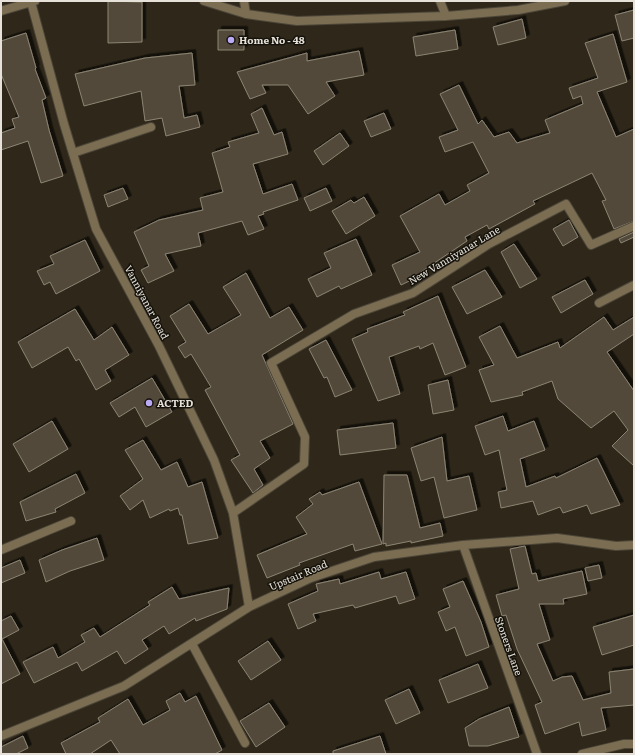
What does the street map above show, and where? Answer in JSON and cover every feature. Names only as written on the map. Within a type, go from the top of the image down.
[{"type":"street","points":[[204,1],[246,14],[296,20],[446,16],[518,10],[564,1]]},
{"type":"street","points":[[244,1],[246,14]]},
{"type":"street","points":[[440,1],[446,16]]},
{"type":"street","points":[[1,11],[33,2]]},
{"type":"street","name":"Vanniyanar Road","points":[[33,2],[73,153],[96,228],[176,381],[214,460],[233,513],[249,607]]},
{"type":"street","points":[[73,153],[151,128]]},
{"type":"street","name":"New Vanniyanar Lane","points":[[233,513],[304,464],[305,437],[271,363],[354,314],[412,293],[489,244],[566,204],[591,245],[634,226]]},
{"type":"street","points":[[599,303],[634,285]]},
{"type":"street","points":[[1,550],[71,521]]},
{"type":"street","name":"Upstair Road","points":[[1,736],[124,686],[249,607],[311,578],[374,557],[463,545],[557,538],[616,546],[634,545]]},
{"type":"street","name":"Stoners Lane","points":[[463,545],[537,754]]},
{"type":"street","points":[[192,644],[245,743]]},
{"type":"street","points":[[582,754],[624,744],[634,744]]},
{"type":"building","points":[[108,1],[142,2],[142,42],[108,43]]},
{"type":"building","points":[[634,10],[634,38],[622,41],[615,15]]},
{"type":"building","points":[[522,19],[526,38],[498,45],[493,27]]},
{"type":"building","name":"Home No - 48","points":[[218,30],[244,30],[244,50],[218,50]]},
{"type":"building","points":[[455,30],[458,49],[416,56],[413,37]]},
{"type":"building","points":[[26,33],[36,68],[35,69],[46,98],[42,100],[49,130],[63,176],[41,183],[28,141],[1,150],[1,133],[15,128],[12,119],[19,117],[1,74],[1,41]]},
{"type":"building","points":[[613,34],[627,82],[597,92],[616,137],[634,129],[634,221],[614,229],[602,201],[606,200],[592,173],[533,201],[535,204],[489,229],[487,225],[465,237],[467,241],[421,272],[422,275],[401,285],[392,265],[420,252],[400,216],[439,194],[445,205],[470,191],[467,185],[489,173],[473,142],[445,152],[439,137],[458,130],[440,94],[459,85],[478,124],[482,120],[494,137],[509,132],[517,143],[550,133],[545,120],[583,104],[581,96],[573,99],[569,88],[598,78],[585,43]]},
{"type":"building","points":[[359,51],[364,75],[326,82],[335,96],[308,114],[288,85],[262,85],[266,93],[250,99],[237,72],[307,53],[307,61]]},
{"type":"building","points":[[192,53],[195,85],[179,86],[184,118],[197,115],[200,127],[166,136],[162,118],[145,121],[141,91],[84,106],[75,74],[145,58]]},
{"type":"building","points":[[262,108],[274,135],[282,132],[288,154],[253,164],[263,194],[292,184],[298,200],[263,212],[264,214],[258,216],[264,229],[248,235],[242,221],[198,233],[201,246],[165,254],[174,271],[148,283],[141,270],[149,266],[134,232],[159,220],[203,210],[200,198],[223,192],[212,153],[230,147],[228,142],[259,133],[251,114]]},
{"type":"building","points":[[384,113],[391,129],[371,137],[364,121]]},
{"type":"building","points":[[340,133],[349,146],[323,165],[314,151]]},
{"type":"building","points":[[123,188],[128,199],[108,207],[104,195]]},
{"type":"building","points":[[326,188],[332,201],[310,211],[304,198]]},
{"type":"building","points":[[364,197],[375,216],[346,234],[332,211],[351,200],[354,203]]},
{"type":"building","points":[[569,220],[578,237],[563,246],[553,229]]},
{"type":"building","points":[[634,232],[634,237],[621,243],[619,239]]},
{"type":"building","points":[[356,239],[372,275],[341,289],[339,286],[317,297],[308,279],[331,268],[324,253]]},
{"type":"building","points":[[85,240],[100,271],[56,294],[50,282],[44,285],[37,271],[54,264],[50,256]]},
{"type":"building","points":[[514,244],[537,279],[520,288],[501,252]]},
{"type":"building","points":[[485,270],[502,297],[467,314],[452,287]]},
{"type":"building","points":[[246,273],[270,318],[289,307],[303,330],[262,355],[293,424],[260,441],[270,458],[254,469],[263,485],[253,493],[231,460],[240,455],[205,390],[211,387],[191,354],[185,358],[178,347],[186,342],[170,316],[189,304],[208,334],[241,315],[223,287]]},
{"type":"building","points":[[585,280],[593,294],[561,313],[552,297]]},
{"type":"building","points":[[438,296],[466,367],[445,375],[433,343],[420,349],[419,346],[389,357],[400,394],[378,401],[352,339],[368,332],[367,329],[405,315],[403,312]]},
{"type":"building","points":[[75,309],[94,340],[112,327],[129,355],[105,370],[111,381],[96,390],[79,359],[76,361],[68,347],[32,368],[18,342]]},
{"type":"building","points":[[604,317],[613,330],[634,317],[634,334],[607,352],[634,391],[634,466],[612,446],[628,430],[614,411],[591,428],[558,399],[552,381],[522,392],[523,395],[491,402],[479,370],[494,365],[479,337],[500,326],[517,358],[558,342],[560,348]]},
{"type":"building","points":[[326,340],[352,390],[335,397],[327,377],[324,378],[309,349]]},
{"type":"building","name":"ACTED","points":[[152,378],[172,412],[146,427],[135,407],[119,417],[110,403]]},
{"type":"building","points":[[448,380],[454,410],[433,414],[428,385]]},
{"type":"building","points":[[503,416],[508,431],[534,421],[545,450],[520,459],[526,487],[555,476],[556,478],[597,458],[620,505],[591,514],[587,505],[563,513],[560,507],[538,515],[533,501],[501,508],[498,492],[507,490],[499,450],[485,455],[475,426]]},
{"type":"building","points":[[52,421],[68,449],[29,472],[13,444]]},
{"type":"building","points":[[393,423],[396,448],[340,455],[337,430]]},
{"type":"building","points":[[442,437],[447,481],[469,476],[477,510],[444,518],[434,477],[421,481],[411,448]]},
{"type":"building","points":[[143,440],[161,470],[177,462],[188,487],[202,482],[218,538],[188,544],[182,515],[180,515],[178,508],[170,511],[169,509],[150,518],[143,500],[130,510],[120,496],[143,479],[125,450]]},
{"type":"building","points":[[76,474],[85,493],[55,509],[56,512],[26,521],[20,502]]},
{"type":"building","points":[[384,475],[407,475],[420,528],[440,523],[443,536],[411,543],[411,541],[386,546],[386,543],[383,544]]},
{"type":"building","points":[[359,482],[382,544],[355,551],[353,544],[299,563],[300,565],[267,578],[257,555],[307,534],[296,517],[313,504],[309,499],[320,492],[322,495]]},
{"type":"building","points":[[97,538],[104,560],[70,571],[46,582],[39,560]]},
{"type":"building","points":[[525,546],[532,574],[536,573],[538,581],[582,571],[587,594],[563,599],[564,604],[539,604],[550,640],[537,644],[553,681],[562,677],[572,676],[583,700],[611,693],[609,672],[634,669],[634,705],[601,708],[606,730],[582,736],[579,722],[545,734],[535,705],[542,702],[517,649],[506,615],[502,616],[496,595],[519,589],[510,549]]},
{"type":"building","points":[[20,560],[25,573],[1,583],[1,568]]},
{"type":"building","points":[[599,565],[602,578],[588,581],[585,568]]},
{"type":"building","points":[[379,572],[381,579],[406,572],[415,599],[399,604],[396,596],[355,608],[353,605],[313,614],[316,621],[298,629],[288,604],[318,591],[316,584],[339,579],[340,584]]},
{"type":"building","points":[[463,581],[481,622],[489,647],[466,656],[455,627],[446,631],[438,612],[450,607],[443,589]]},
{"type":"building","points":[[172,587],[179,599],[229,588],[227,609],[196,621],[195,618],[169,634],[164,626],[142,640],[148,649],[125,664],[117,651],[82,671],[77,662],[34,683],[23,662],[53,647],[58,658],[85,642],[81,635],[94,628],[100,637],[150,605],[148,602]]},
{"type":"building","points":[[634,615],[634,645],[602,655],[593,627]]},
{"type":"building","points":[[11,616],[19,630],[2,639],[20,674],[1,684],[1,621]]},
{"type":"building","points":[[268,641],[281,660],[251,680],[238,661]]},
{"type":"building","points":[[478,664],[488,688],[448,703],[439,680]]},
{"type":"building","points":[[409,689],[420,713],[396,724],[385,700]]},
{"type":"building","points":[[180,693],[185,702],[196,696],[222,750],[215,754],[120,754],[111,740],[90,754],[66,754],[61,743],[100,722],[98,718],[128,699],[143,725],[170,710],[166,701]]},
{"type":"building","points":[[269,703],[285,727],[256,747],[240,721]]},
{"type":"building","points":[[509,707],[519,737],[488,746],[469,746],[465,728],[479,719]]},
{"type":"building","points":[[23,736],[28,748],[16,754],[1,754],[1,747]]},
{"type":"building","points":[[380,736],[386,754],[333,754],[333,751]]},
{"type":"place","name":"Home No - 48","points":[[231,40]]},
{"type":"place","name":"ACTED","points":[[149,403]]}]
